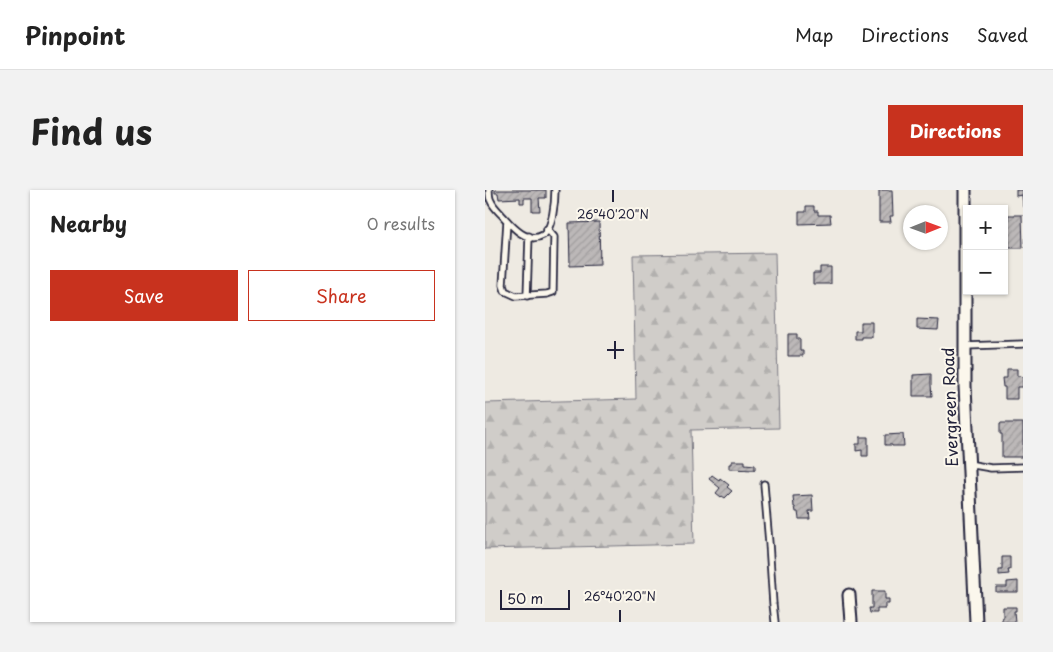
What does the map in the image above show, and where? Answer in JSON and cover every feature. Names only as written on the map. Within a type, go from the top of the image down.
[{"type":"street","name":"Evergreen Road","points":[[965,190],[965,346],[968,464],[976,622]]},
{"type":"street","points":[[849,595],[851,622]]},
{"type":"lane","points":[[489,190],[489,199],[492,204],[513,228],[529,236],[539,236],[547,229],[553,212],[555,190]]},
{"type":"lane","points":[[507,221],[503,285],[505,291],[516,296],[553,292],[554,237],[547,229]]},
{"type":"lane","points":[[527,296],[529,236]]},
{"type":"lane","points":[[965,346],[1023,344]]},
{"type":"lane","points":[[968,464],[991,468],[1023,467]]},
{"type":"lane","points":[[764,484],[775,622]]},
{"type":"green space","points":[[775,253],[779,428],[691,430],[694,544],[485,549],[485,403],[636,399],[633,255]]},
{"type":"building","points":[[495,190],[546,190],[546,198],[539,198],[540,211],[532,211],[532,198],[524,198],[524,203],[520,203],[520,198],[499,199],[498,193],[495,193]]},
{"type":"building","points":[[879,190],[892,190],[893,216],[890,216],[891,222],[879,222]]},
{"type":"building","points":[[1016,190],[1023,190],[1023,207],[1022,195],[1016,196]]},
{"type":"building","points":[[806,206],[814,206],[814,211],[818,211],[818,215],[830,215],[831,223],[799,224],[799,212],[806,212]]},
{"type":"building","points":[[1008,215],[1022,215],[1023,248],[1009,248]]},
{"type":"building","points":[[599,222],[600,265],[570,266],[569,223]]},
{"type":"building","points":[[820,267],[831,267],[831,284],[813,284],[813,273],[820,273]]},
{"type":"building","points":[[917,319],[939,320],[938,330],[917,329]]},
{"type":"building","points":[[861,322],[872,322],[872,337],[855,339],[855,331],[861,331]]},
{"type":"building","points":[[788,334],[797,334],[797,339],[800,339],[800,351],[803,351],[803,356],[788,356]]},
{"type":"building","points":[[1007,369],[1017,369],[1017,376],[1023,378],[1023,387],[1017,387],[1017,399],[1005,399],[1005,387],[1003,387],[1002,378],[1007,378]]},
{"type":"building","points":[[931,374],[932,396],[913,396],[913,375]]},
{"type":"building","points":[[1000,423],[1023,423],[1023,457],[1002,457]]},
{"type":"building","points":[[903,434],[904,446],[885,445],[885,435]]},
{"type":"building","points":[[860,437],[868,437],[868,456],[862,456],[862,450],[856,451],[856,444],[860,444]]},
{"type":"building","points":[[732,461],[745,461],[745,464],[755,465],[755,470],[729,469],[729,464],[732,464]]},
{"type":"building","points":[[712,475],[729,485],[727,487],[732,491],[725,498],[716,493],[720,488],[709,479]]},
{"type":"building","points":[[812,495],[813,511],[809,511],[810,519],[799,519],[798,512],[796,512],[794,507],[793,496]]},
{"type":"building","points":[[1002,557],[1010,557],[1009,574],[999,575],[999,570],[1002,570]]},
{"type":"building","points":[[1018,581],[1018,592],[996,592],[996,587],[1007,587],[1007,582]]},
{"type":"building","points":[[872,591],[885,591],[885,599],[889,599],[889,604],[885,604],[885,609],[877,609],[877,613],[870,613],[869,608],[872,608]]},
{"type":"building","points":[[1003,607],[1016,607],[1016,611],[1014,611],[1015,622],[1002,622]]}]
